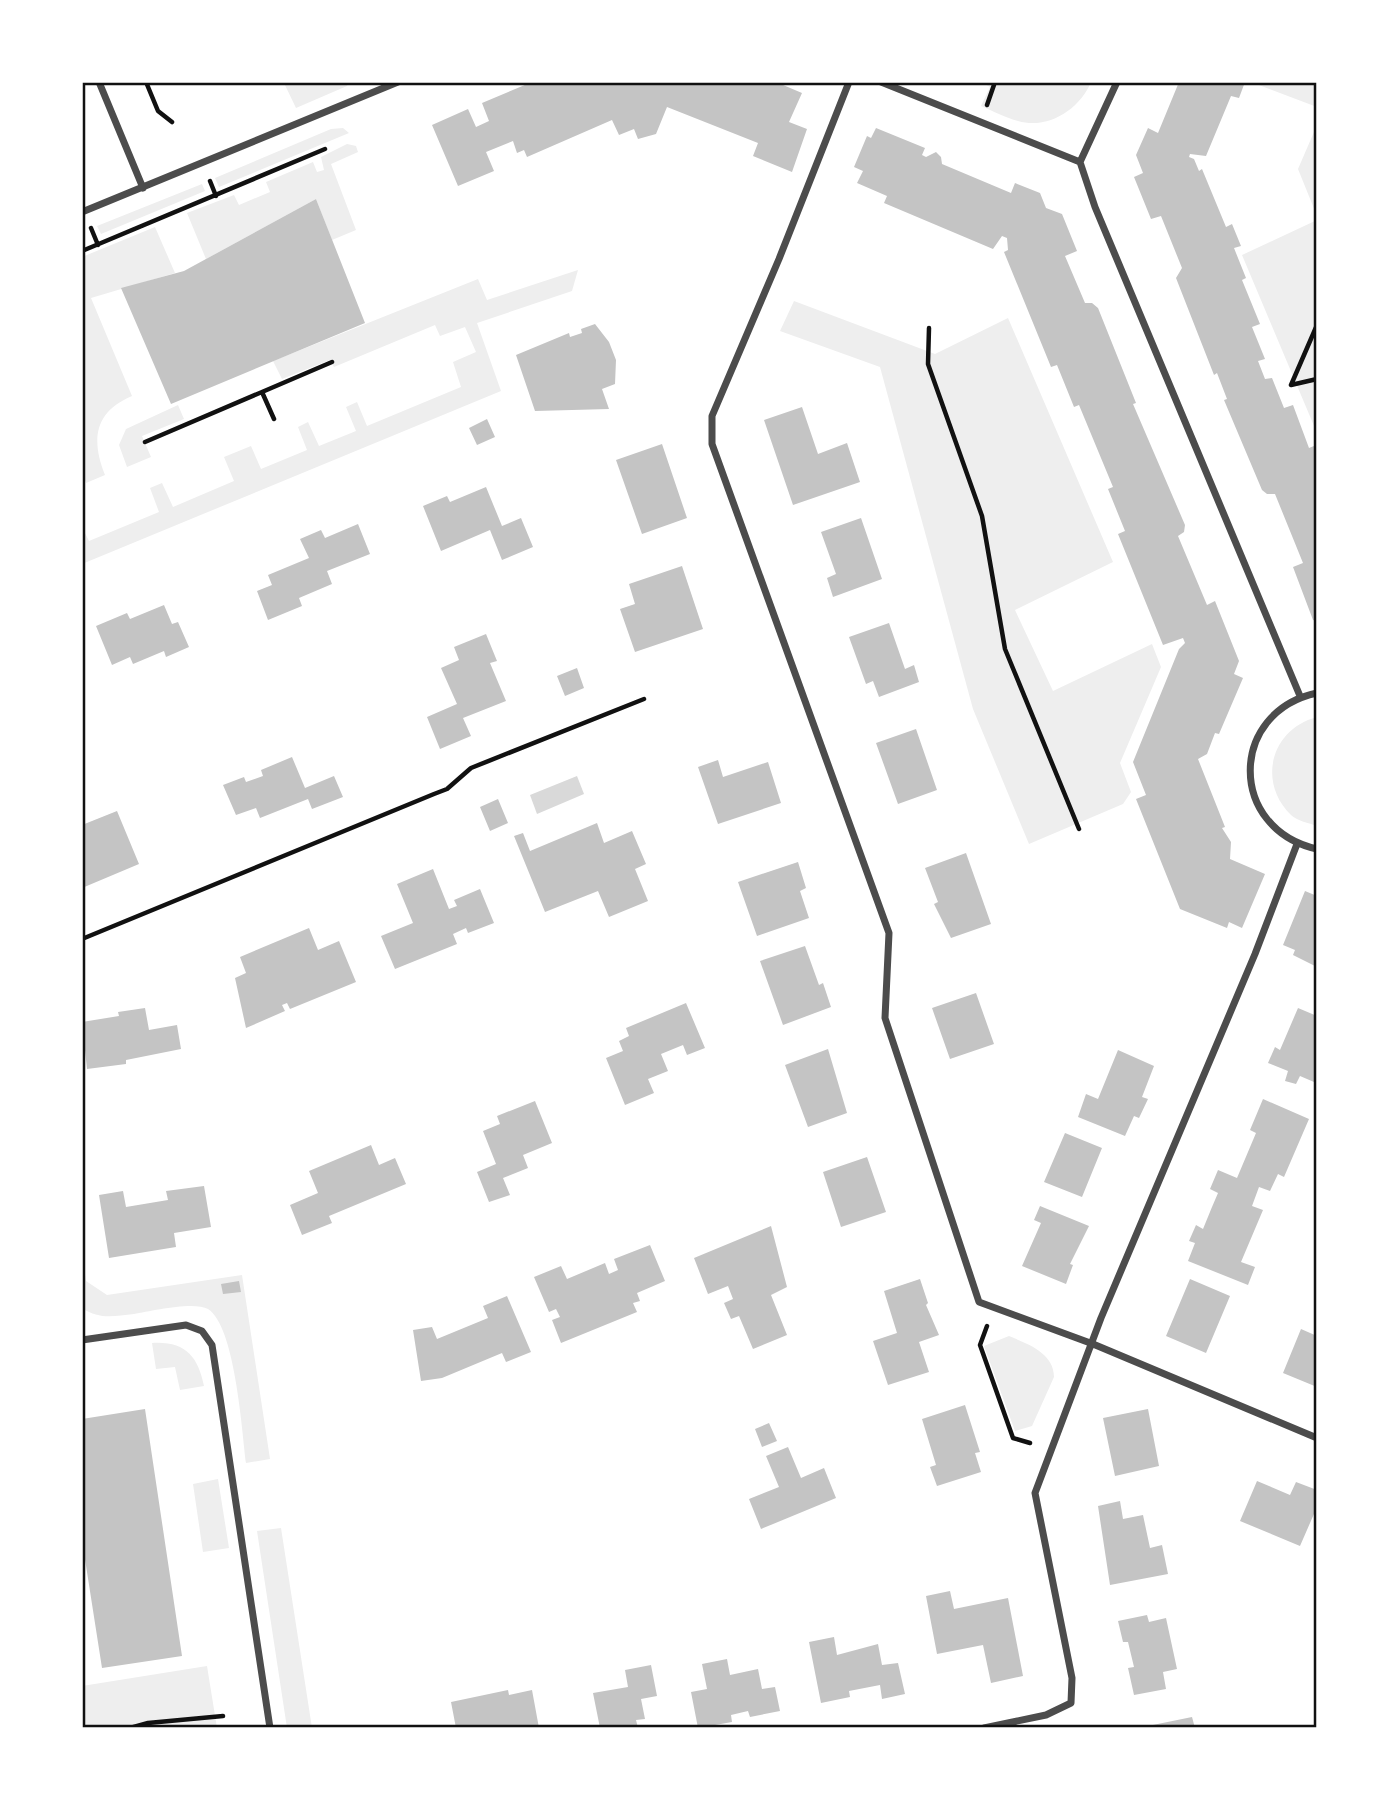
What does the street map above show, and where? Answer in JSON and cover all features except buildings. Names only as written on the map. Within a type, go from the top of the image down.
[{"type":"street","points":[[99,82],[143,188]]},
{"type":"street","points":[[82,212],[398,82]]},
{"type":"street","points":[[849,82],[779,259],[712,416],[712,444],[889,933],[885,1018],[979,1302],[1093,1344],[1317,1438]]},
{"type":"street","points":[[881,82],[1080,162]]},
{"type":"street","points":[[1117,82],[1080,162],[1095,207],[1300,696]]},
{"type":"street","points":[[1317,693],[1300,696],[1273,713],[1255,739],[1249,769],[1254,800],[1271,827],[1297,844],[1317,849]]},
{"type":"street","points":[[984,1728],[1046,1715],[1071,1703],[1072,1678],[1035,1493],[1297,844]]},
{"type":"street","points":[[82,1340],[186,1325],[202,1331],[212,1345],[270,1728]]},
{"type":"path","points":[[146,82],[158,111],[172,122]]},
{"type":"path","points":[[82,251],[325,149]]},
{"type":"path","points":[[209,181],[216,196]]},
{"type":"path","points":[[90,228],[98,245]]},
{"type":"path","points":[[1317,325],[1291,385],[1317,379]]},
{"type":"path","points":[[929,328],[928,364],[982,516],[1005,649],[1079,829]]},
{"type":"path","points":[[145,442],[332,362]]},
{"type":"path","points":[[262,391],[274,419]]},
{"type":"path","points":[[82,939],[447,789],[471,768],[644,699]]},
{"type":"path","points":[[987,1325],[980,1345],[1013,1438],[1030,1443]]},
{"type":"path","points":[[130,1728],[148,1723],[223,1716]]},
{"type":"shaded area","points":[[349,82],[347,86],[296,108],[284,83]]},
{"type":"shaded area","points":[[981,82],[1091,82],[1079,101],[1062,115],[1051,120],[1029,123],[981,106],[990,87]]},
{"type":"shaded area","points":[[1251,82],[1317,82],[1317,107]]},
{"type":"shaded area","points":[[1317,125],[1317,216],[1298,169]]},
{"type":"shaded area","points":[[343,128],[349,133],[219,187],[215,178],[331,129]]},
{"type":"shaded area","points":[[347,144],[356,146],[358,152],[331,164],[356,230],[332,240],[316,199],[206,259],[187,213],[234,195],[239,205],[270,192],[266,182],[313,162],[317,172],[324,170],[321,157]]},
{"type":"shaded area","points":[[202,184],[205,191],[101,234],[97,226]]},
{"type":"shaded area","points":[[1317,220],[1317,433],[1242,255]]},
{"type":"shaded area","points":[[155,227],[175,273],[91,298],[132,396],[110,410],[103,419],[97,439],[105,475],[86,483],[82,473],[82,257]]},
{"type":"shaded area","points":[[578,270],[572,291],[477,323],[501,391],[82,564],[82,527],[89,541],[159,512],[150,488],[162,483],[173,507],[234,481],[224,457],[251,446],[261,469],[307,450],[298,427],[308,422],[319,446],[356,431],[346,407],[357,402],[367,426],[461,387],[453,362],[476,352],[465,327],[440,336],[435,325],[334,367],[330,360],[282,379],[273,361],[478,279],[487,300]]},
{"type":"shaded area","points":[[794,301],[935,354],[1008,318],[1113,562],[1015,610],[1053,691],[1152,644],[1161,667],[1120,763],[1131,792],[1123,804],[1029,844],[973,709],[880,367],[780,331]]},
{"type":"shaded area","points":[[178,405],[184,419],[142,436],[151,457],[127,467],[119,445],[126,429]]},
{"type":"shaded area","points":[[1317,717],[1317,826],[1291,815],[1280,802],[1272,773],[1274,758],[1289,733],[1301,723]]},
{"type":"shaded area","points":[[577,776],[584,794],[537,814],[530,795]]},
{"type":"shaded area","points":[[82,1253],[86,1281],[107,1295],[242,1275],[270,1459],[246,1463],[231,1356],[217,1319],[208,1309],[183,1306],[114,1316],[89,1312],[82,1308]]},
{"type":"shaded area","points":[[1009,1336],[1039,1350],[1050,1362],[1054,1377],[1032,1426],[1015,1431],[984,1346]]},
{"type":"shaded area","points":[[152,1343],[173,1345],[188,1352],[198,1366],[204,1386],[180,1390],[175,1367],[156,1369]]},
{"type":"shaded area","points":[[218,1479],[229,1548],[203,1552],[193,1484]]},
{"type":"shaded area","points":[[281,1528],[312,1728],[287,1728],[257,1531]]},
{"type":"shaded area","points":[[207,1666],[217,1728],[82,1728],[82,1686]]}]
